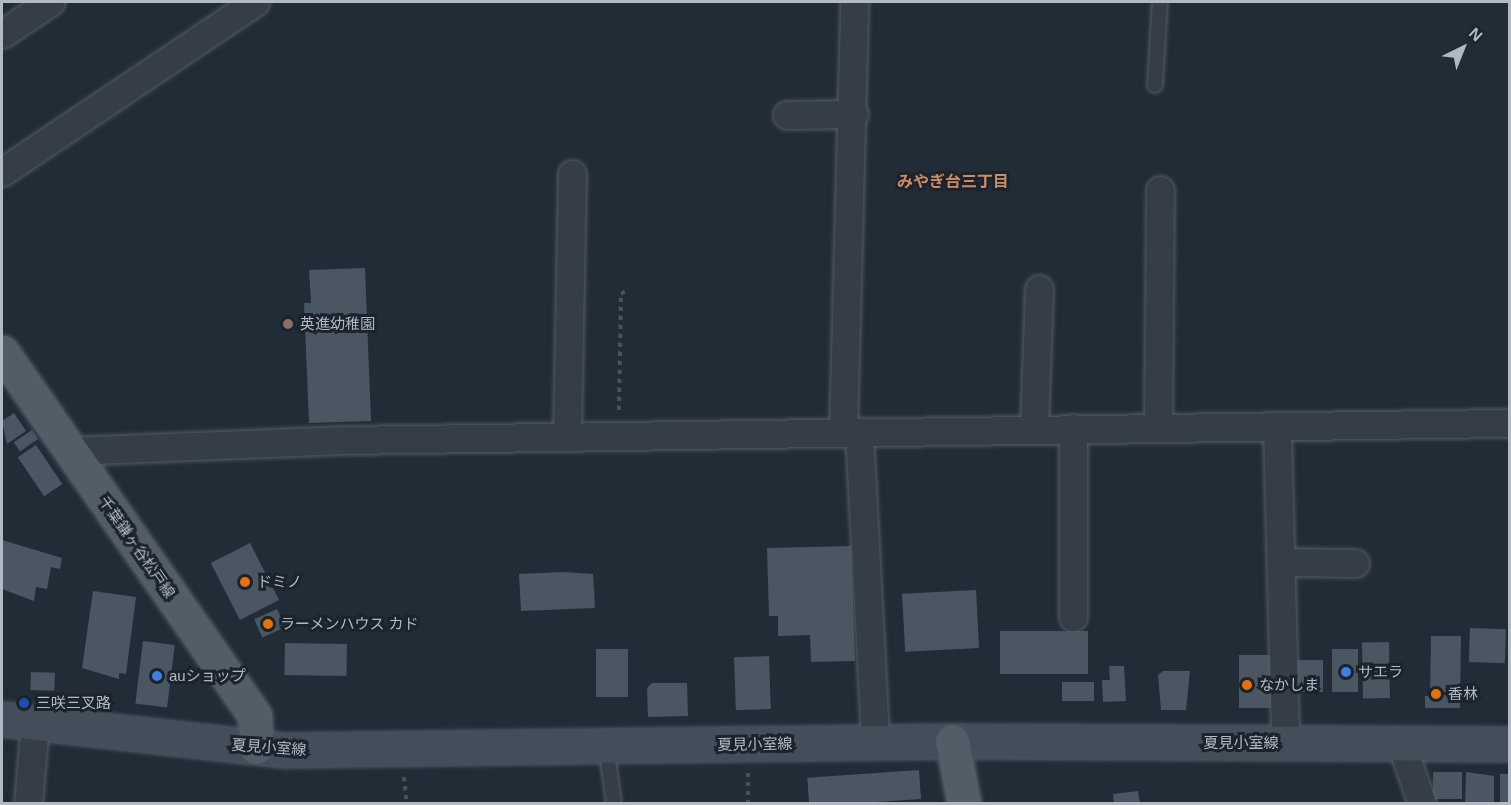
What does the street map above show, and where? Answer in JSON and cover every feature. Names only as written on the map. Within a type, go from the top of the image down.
[{"type":"main road","name":"千葉鎌ヶ谷松戸線","points":[[2,352],[255,716],[256,747]]},
{"type":"main road","name":"夏見小室線","points":[[2,719],[256,747],[606,746],[952,741],[1509,744]]},
{"type":"main road","points":[[952,741],[964,804]]},
{"type":"street","points":[[2,34],[50,2]]},
{"type":"street","points":[[2,172],[255,2]]},
{"type":"street","points":[[854,2],[851,432],[874,742]]},
{"type":"street","points":[[787,115],[854,114]]},
{"type":"street","points":[[567,436],[572,174]]},
{"type":"street","points":[[1158,427],[1160,190]]},
{"type":"street","points":[[1034,429],[1039,289]]},
{"type":"street","points":[[70,451],[567,436],[1158,427],[1277,429],[1509,423]]},
{"type":"street","points":[[1073,428],[1073,618]]},
{"type":"street","points":[[1277,429],[1284,743]]},
{"type":"street","points":[[1281,562],[1355,564]]},
{"type":"street","points":[[28,804],[35,722]]},
{"type":"street","points":[[1401,743],[1422,804]]},
{"type":"lane","points":[[1155,84],[1160,2]]},
{"type":"lane","points":[[606,746],[614,804]]},
{"type":"path","points":[[619,436],[621,294],[628,289]]},
{"type":"path","points":[[748,763],[748,804]]},
{"type":"building","points":[[365,268],[371,421],[309,423],[304,303],[311,303],[309,270]]},
{"type":"building","points":[[14,413],[26,431],[7,444],[2,421]]},
{"type":"building","points":[[32,430],[38,439],[20,451],[14,442]]},
{"type":"building","points":[[36,445],[62,484],[44,496],[18,457]]},
{"type":"building","points":[[2,540],[62,558],[60,569],[51,567],[47,589],[36,587],[34,601],[2,589]]},
{"type":"building","name":"ドミノ","points":[[250,543],[279,600],[240,620],[211,563]]},
{"type":"building","points":[[851,546],[855,661],[811,662],[810,635],[778,636],[778,616],[769,616],[767,548]]},
{"type":"building","points":[[563,572],[593,574],[595,608],[521,611],[519,574]]},
{"type":"building","points":[[976,590],[979,648],[905,652],[902,594]]},
{"type":"building","points":[[93,591],[136,597],[126,674],[119,673],[119,679],[82,668]]},
{"type":"building","points":[[277,609],[285,627],[262,637],[254,619]]},
{"type":"building","points":[[1470,628],[1506,629],[1505,663],[1469,662]]},
{"type":"building","points":[[1000,631],[1088,631],[1088,674],[1000,674]]},
{"type":"building","points":[[1431,636],[1461,636],[1460,708],[1425,708],[1425,696],[1430,696]]},
{"type":"building","points":[[143,641],[175,645],[167,707],[135,704]]},
{"type":"building","points":[[1362,642],[1389,642],[1390,698],[1363,698]]},
{"type":"building","points":[[285,643],[347,644],[346,676],[284,675]]},
{"type":"building","points":[[596,649],[628,649],[628,697],[596,697]]},
{"type":"building","points":[[1332,649],[1358,649],[1358,692],[1332,692]]},
{"type":"building","points":[[1239,655],[1274,655],[1274,708],[1239,708]]},
{"type":"building","points":[[769,656],[771,709],[736,710],[734,657]]},
{"type":"building","points":[[1294,660],[1323,660],[1323,692],[1294,692]]},
{"type":"building","points":[[1109,666],[1124,666],[1126,701],[1103,702],[1102,680],[1110,680]]},
{"type":"building","points":[[1163,671],[1190,671],[1186,710],[1161,710],[1158,675]]},
{"type":"building","points":[[31,672],[55,673],[54,691],[30,690]]},
{"type":"building","points":[[1062,682],[1094,682],[1094,701],[1062,701]]},
{"type":"building","points":[[652,683],[687,683],[688,716],[648,717],[647,688]]},
{"type":"building","points":[[919,770],[921,799],[809,804],[807,778]]},
{"type":"building","points":[[1433,772],[1462,772],[1462,799],[1433,799]]},
{"type":"building","points":[[1466,772],[1494,776],[1494,804],[1465,804]]},
{"type":"building","points":[[1500,774],[1510,774],[1510,804],[1500,804]]},
{"type":"building","points":[[1138,791],[1140,804],[1114,804],[1113,794]]},
{"type":"place","name":"英進幼稚園","points":[[288,324]]},
{"type":"place","name":"ドミノ","points":[[245,582]]},
{"type":"place","name":"ラーメンハウス カド","points":[[268,624]]},
{"type":"place","name":"サエラ","points":[[1346,672]]},
{"type":"place","name":"auショップ","points":[[157,676]]},
{"type":"place","name":"なかしま","points":[[1247,685]]},
{"type":"place","name":"香林","points":[[1436,694]]},
{"type":"place","name":"三咲三叉路","points":[[24,703]]},
{"type":"district","name":"みやぎ台三丁目","points":[[953,182]]}]
